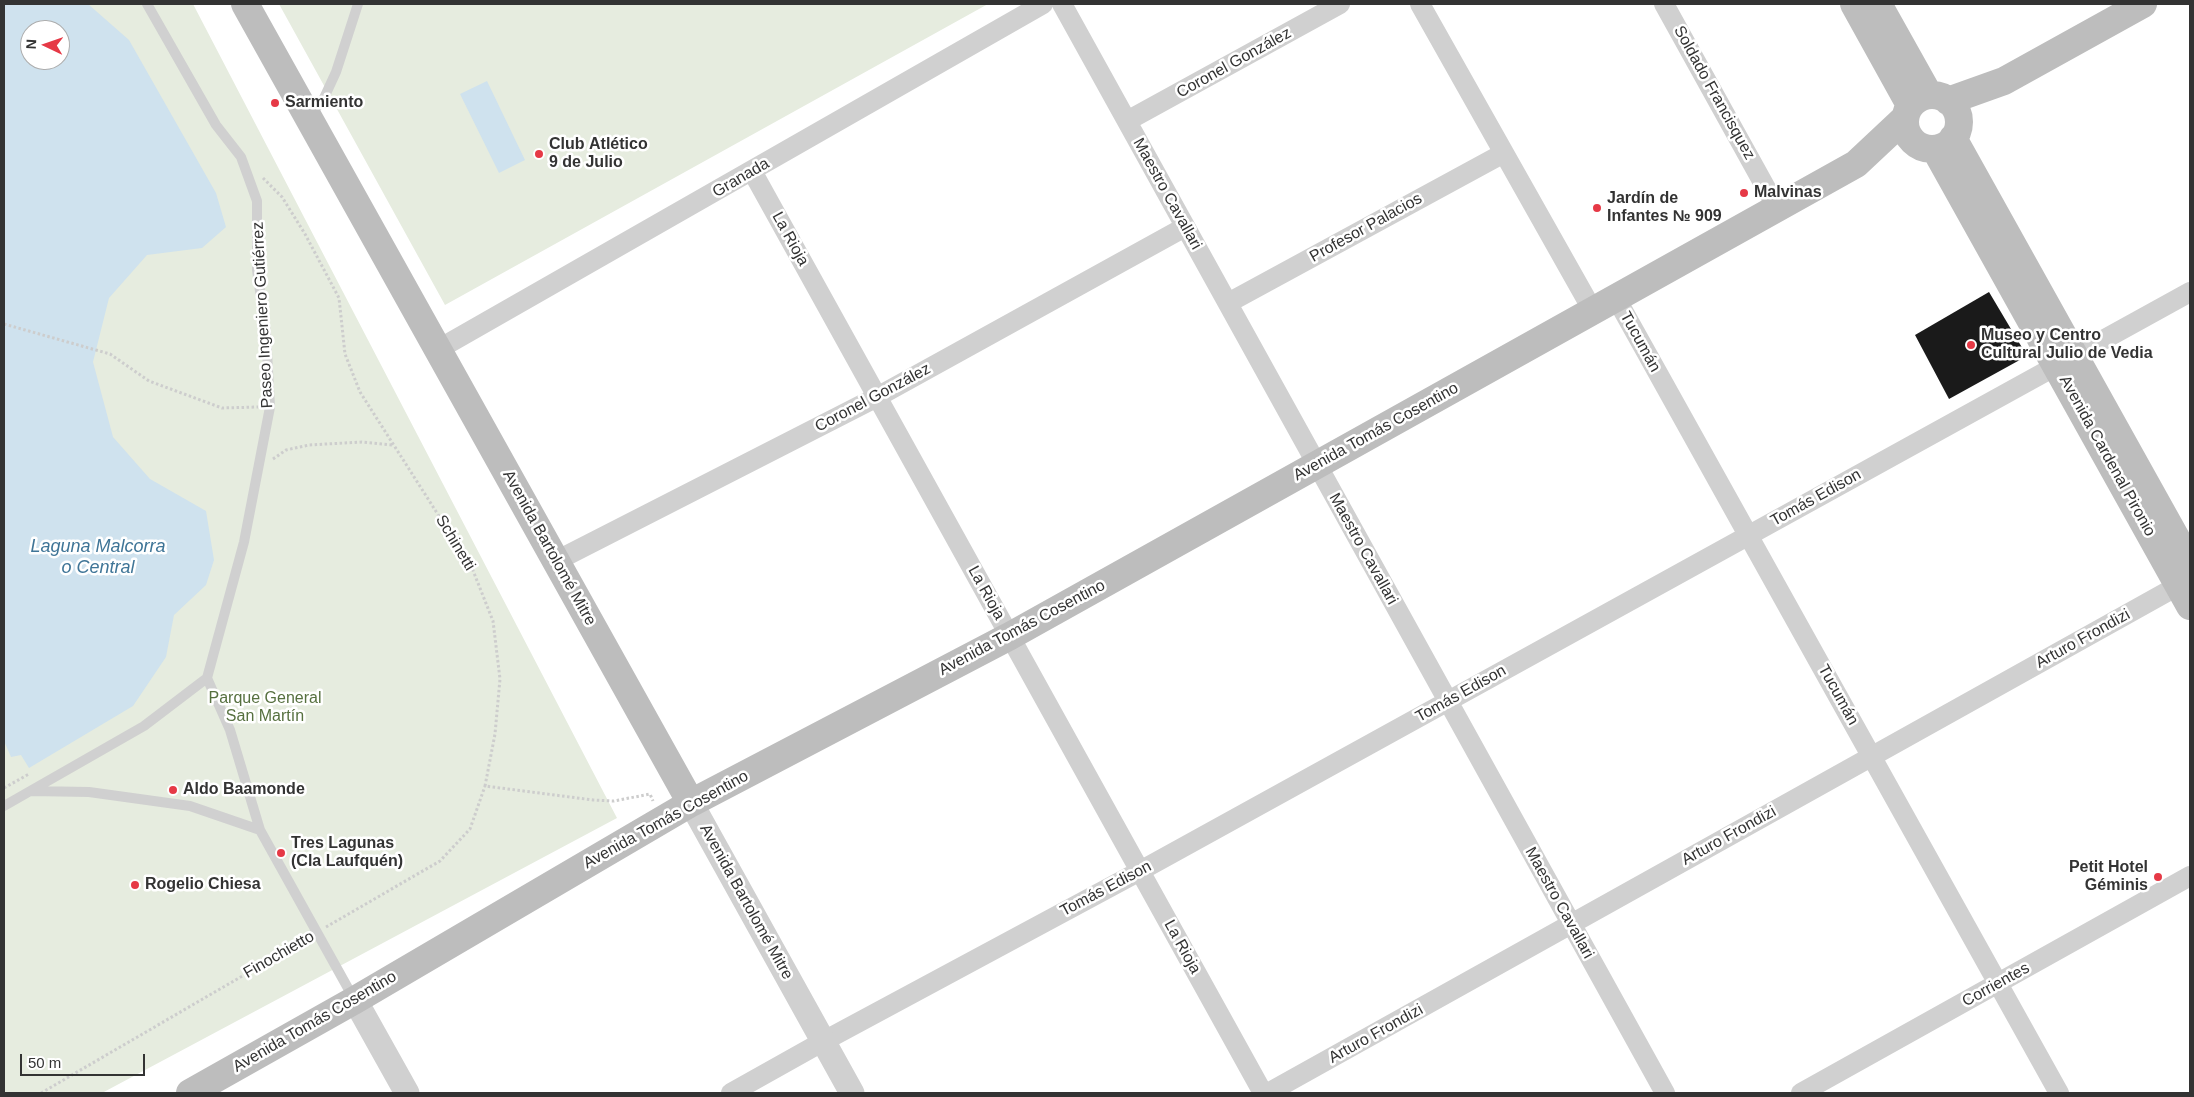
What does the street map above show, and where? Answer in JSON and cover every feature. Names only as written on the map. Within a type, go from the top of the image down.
[{"type":"main road","name":"Avenida Bartolomé Mitre","points":[[245,4],[691,802]]},
{"type":"main road","name":"Avenida Cardenal Pironio","points":[[1854,4],[1932,122],[2066,361],[2187,583]]},
{"type":"main road","name":"Avenida Cardenal Pironio","points":[[1878,4],[1932,122]]},
{"type":"main road","name":"Avenida Tomás Cosentino","points":[[190,1093],[355,1000],[691,802],[1010,636],[2143,4]]},
{"type":"street","name":"Granada","points":[[437,350],[752,172],[1043,4]]},
{"type":"street","name":"Maestro Cavallari","points":[[1062,4],[1665,1093]]},
{"type":"street","name":"Coronel González","points":[[1127,122],[1340,4]]},
{"type":"street","name":"Tucumán","points":[[1420,4],[1504,153],[1604,305],[1748,535],[2059,1093]]},
{"type":"street","name":"Soldado Francisquez","points":[[1664,4],[1777,208]]},
{"type":"street","name":"Profesor Palacios","points":[[1228,303],[1504,153]]},
{"type":"street","name":"La Rioja","points":[[752,172],[1263,1093]]},
{"type":"street","name":"Coronel González","points":[[556,561],[877,397],[1185,227]]},
{"type":"street","name":"Tomás Edison","points":[[731,1093],[1140,871],[2190,292]]},
{"type":"street","name":"Arturo Frondizi","points":[[1268,1093],[1872,756],[2187,583]]},
{"type":"street","name":"Avenida Bartolomé Mitre","points":[[691,802],[822,1042],[852,1093]]},
{"type":"street","name":"Corrientes","points":[[1801,1093],[2190,876]]},
{"type":"street","points":[[355,1000],[407,1093]]},
{"type":"lane","name":"Paseo Ingeniero Gutiérrez","points":[[147,4],[216,124],[241,158],[257,201],[258,270],[266,333],[270,407],[244,542],[207,678]]},
{"type":"lane","points":[[309,116],[324,98],[336,72],[358,4]]},
{"type":"lane","points":[[4,806],[144,726],[207,678],[230,730],[260,830],[355,1000]]},
{"type":"lane","points":[[29,791],[89,792],[190,806],[260,830]]},
{"type":"path","name":"Schinetti","points":[[241,158],[282,197],[305,234],[339,298],[345,354],[360,392],[472,568],[493,622],[500,679],[495,734],[485,786]]},
{"type":"path","points":[[4,324],[110,354],[148,381],[222,408],[270,407]]},
{"type":"path","points":[[258,469],[286,450],[309,445],[362,442],[393,445]]},
{"type":"path","points":[[4,788],[29,774]]},
{"type":"path","points":[[485,786],[593,800],[614,800],[650,794],[663,819]]},
{"type":"path","name":"Finochietto","points":[[40,1093],[440,861],[470,829],[485,786]]},
{"type":"green space","name":"Parque General San Martín","points":[[4,4],[193,4],[617,818],[102,1093],[4,1093]]},
{"type":"green space","name":"Club Atlético 9 de Julio","points":[[279,4],[988,4],[445,305]]},
{"type":"water","name":"Laguna Malcorra o Central","points":[[4,4],[88,4],[129,40],[216,193],[226,227],[202,248],[147,255],[109,298],[93,362],[113,437],[150,479],[206,511],[214,560],[206,585],[174,615],[166,657],[133,706],[29,768],[21,755],[11,757],[4,741]]},
{"type":"water","points":[[487,81],[525,160],[499,173],[460,94]]},
{"type":"building","name":"Museo y Centro Cultural Julio de Vedia","points":[[1989,292],[2027,356],[1949,399],[1915,335]]},
{"type":"place","name":"Sarmiento","points":[[275,103]]},
{"type":"place","name":"Club Atlético 9 de Julio","points":[[539,154]]},
{"type":"place","name":"Malvinas","points":[[1744,193]]},
{"type":"place","name":"Jardín de Infantes № 909","points":[[1597,208]]},
{"type":"place","name":"Museo y Centro Cultural Julio de Vedia","points":[[1971,345]]},
{"type":"place","name":"Aldo Baamonde","points":[[173,790]]},
{"type":"place","name":"Tres Lagunas (Cla Laufquén)","points":[[281,853]]},
{"type":"place","name":"Petit Hotel Géminis","points":[[2158,877]]},
{"type":"place","name":"Rogelio Chiesa","points":[[135,885]]}]
